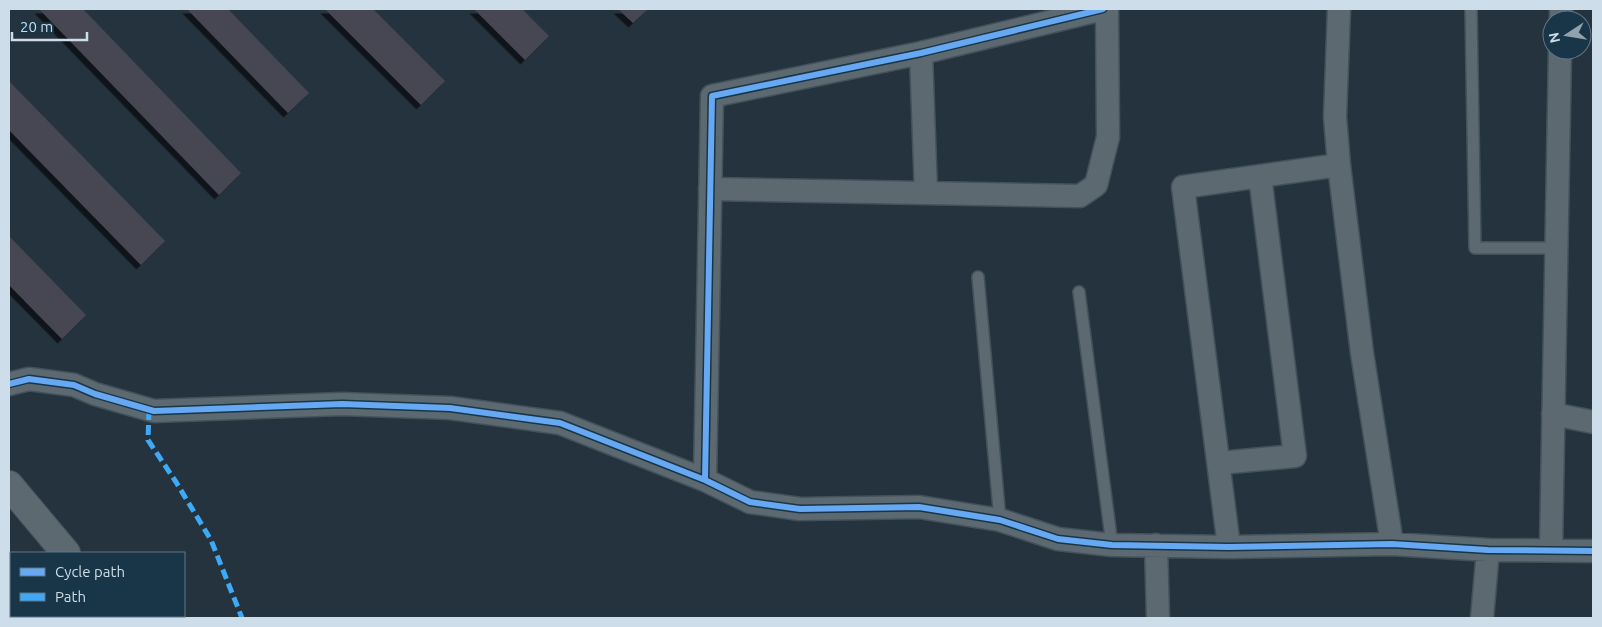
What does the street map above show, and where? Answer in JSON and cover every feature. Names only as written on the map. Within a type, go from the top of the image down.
[{"type":"street","points":[[705,480],[710,188],[712,96],[921,53],[1105,9],[1108,137],[1096,185],[1080,196],[710,188]]},
{"type":"street","points":[[1339,9],[1335,117],[1339,165],[1362,353],[1392,544]]},
{"type":"street","points":[[921,53],[926,193]]},
{"type":"street","points":[[1551,549],[1560,60]]},
{"type":"street","points":[[1229,547],[1220,462],[1182,187],[1339,165]]},
{"type":"street","points":[[1220,462],[1295,456],[1260,176]]},
{"type":"street","points":[[9,384],[29,379],[74,385],[95,394],[154,411],[342,404],[450,408],[560,423],[705,480],[750,502],[800,509],[919,507],[1000,520],[1058,539],[1112,545],[1229,547],[1392,544],[1488,550],[1551,549],[1593,551]]},
{"type":"street","points":[[1553,414],[1593,422]]},
{"type":"street","points":[[9,485],[65,552]]},
{"type":"street","points":[[1156,545],[1158,618]]},
{"type":"street","points":[[1482,618],[1488,550]]},
{"type":"lane","points":[[1471,9],[1476,248],[1556,248]]},
{"type":"lane","points":[[978,277],[1000,520]]},
{"type":"lane","points":[[1079,292],[1112,545]]},
{"type":"building","points":[[39,9],[83,9],[241,173],[219,195]]},
{"type":"building","points":[[187,9],[228,9],[309,93],[288,113]]},
{"type":"building","points":[[325,9],[373,9],[445,81],[421,105]]},
{"type":"building","points":[[474,9],[522,9],[549,36],[525,60]]},
{"type":"building","points":[[618,9],[648,9],[633,23]]},
{"type":"building","points":[[9,81],[165,241],[141,265],[9,130]]},
{"type":"building","points":[[9,236],[86,315],[62,339],[9,285]]},
{"type":"marked path","points":[[149,410],[148,440],[211,540],[242,618]]},
{"type":"cycle path","points":[[9,384],[29,379],[74,385],[95,394],[154,411],[342,404],[450,408],[560,423],[705,480],[712,96],[921,53],[1103,9]]},
{"type":"cycle path","points":[[705,480],[750,502],[800,509],[919,507],[1000,520],[1058,539],[1112,545],[1229,547],[1392,544],[1488,550],[1593,551]]}]
